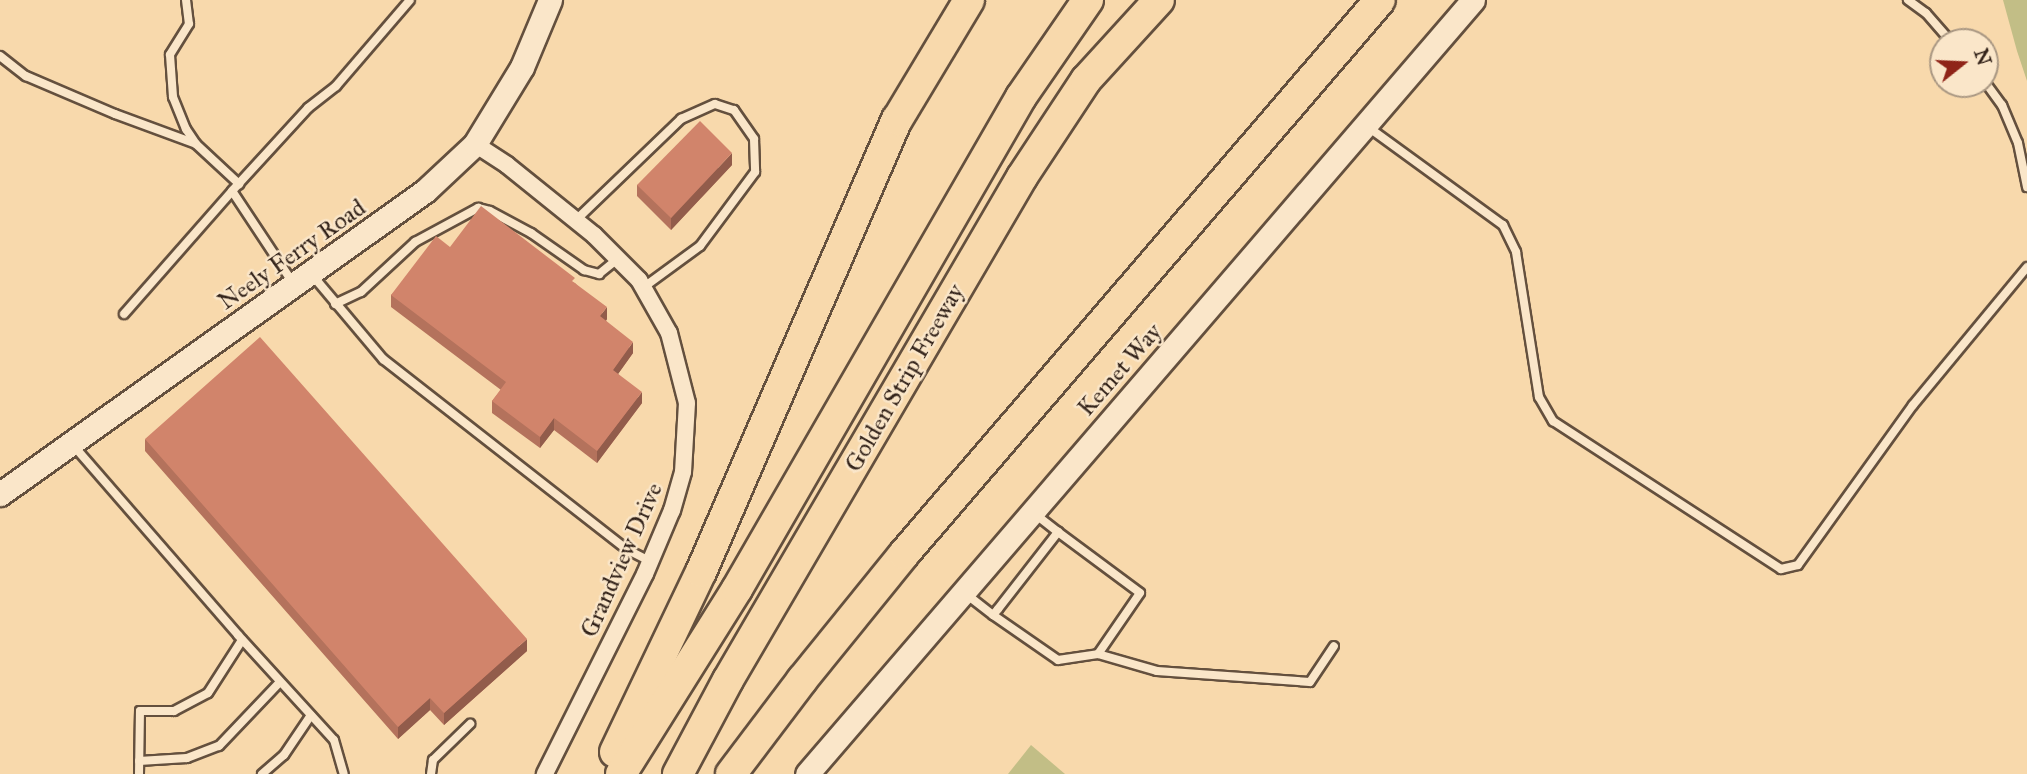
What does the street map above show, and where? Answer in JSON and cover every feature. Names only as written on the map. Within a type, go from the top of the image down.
[{"type":"highway","points":[[605,774],[701,572],[897,120],[969,0]]},
{"type":"highway","points":[[897,120],[982,0]]},
{"type":"highway","name":"Golden Strip Freeway","points":[[621,774],[737,589],[1021,97],[1088,0]]},
{"type":"highway","name":"Golden Strip Freeway","points":[[678,774],[728,680],[1022,177],[1086,80],[1159,0]]},
{"type":"highway","points":[[732,774],[802,680],[904,554],[1380,0]]},
{"type":"street","name":"Neely Ferry Road","points":[[0,494],[425,191],[475,144],[522,67],[550,0]]},
{"type":"street","name":"Kemet Way","points":[[807,774],[1474,0]]},
{"type":"street","name":"Grandview Drive","points":[[475,144],[508,165],[576,220],[619,258],[644,287],[670,333],[678,358],[688,426],[680,488],[650,561],[545,774]]},
{"type":"lane","points":[[186,0],[190,24],[170,55],[173,97],[179,115],[196,144],[239,184]]},
{"type":"lane","points":[[124,314],[308,108],[336,86],[410,0]]},
{"type":"lane","points":[[1908,0],[1926,13],[1939,28]]},
{"type":"lane","points":[[0,56],[26,76],[115,114],[196,144]]},
{"type":"lane","points":[[1997,98],[2018,143],[2027,187]]},
{"type":"lane","points":[[576,220],[681,119],[715,104],[734,110],[754,139],[755,172],[700,246],[644,287]]},
{"type":"lane","points":[[1365,126],[1503,225],[1516,252],[1539,397],[1553,421],[1781,569],[1798,565],[1913,405],[2027,267]]},
{"type":"lane","points":[[232,191],[303,279],[335,304],[383,359],[626,549],[650,561]]},
{"type":"lane","points":[[335,304],[361,292],[404,251],[432,230],[478,208],[490,211],[531,233],[584,270],[599,274],[619,258]]},
{"type":"lane","points":[[71,443],[336,744],[344,774]]},
{"type":"lane","points":[[1033,512],[1140,593],[1098,654]]},
{"type":"lane","points":[[993,615],[1058,532]]},
{"type":"lane","points":[[964,592],[1058,660],[1098,654],[1157,671],[1310,682],[1334,646]]},
{"type":"lane","points":[[139,774],[140,711],[174,711],[208,693],[242,640]]},
{"type":"lane","points":[[139,761],[187,758],[219,746],[281,682]]},
{"type":"lane","points":[[262,774],[284,755],[311,715]]},
{"type":"lane","points":[[431,774],[433,760],[470,724]]},
{"type":"shaded area","points":[[2003,0],[2027,0],[2027,81],[2017,51]]},
{"type":"shaded area","points":[[1031,745],[1065,774],[1008,774]]},
{"type":"building","points":[[700,121],[732,153],[671,218],[637,185]]},
{"type":"building","points":[[481,206],[575,278],[572,281],[607,307],[600,316],[633,342],[613,370],[642,392],[597,451],[554,418],[540,437],[492,401],[506,382],[391,295],[436,236],[450,247]]},
{"type":"building","points":[[260,337],[527,639],[444,713],[430,698],[398,727],[145,439]]}]
